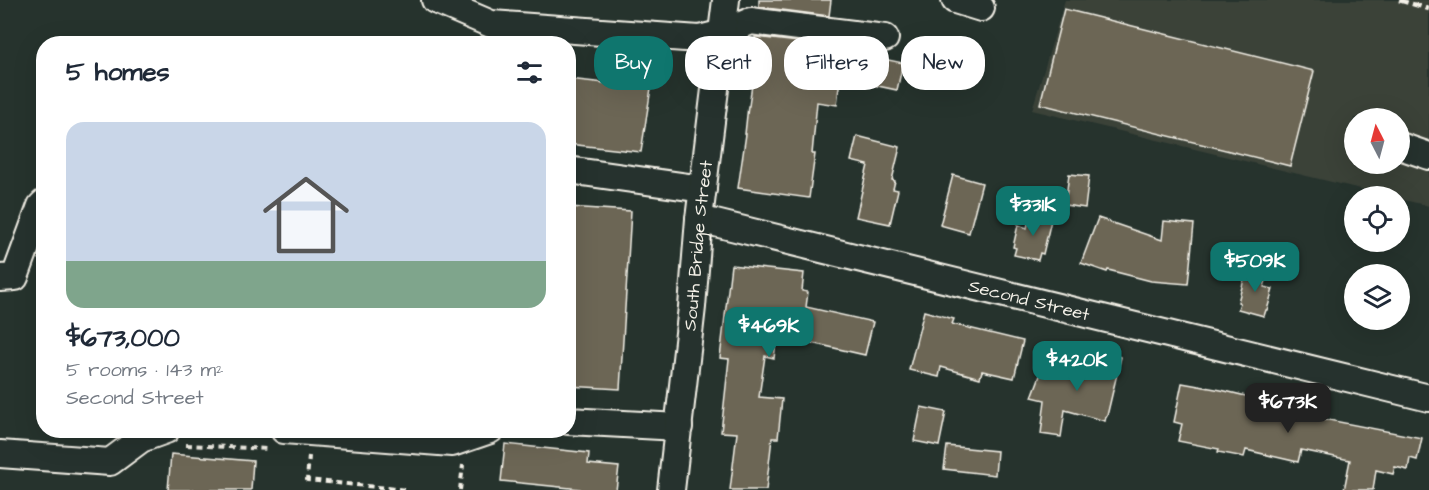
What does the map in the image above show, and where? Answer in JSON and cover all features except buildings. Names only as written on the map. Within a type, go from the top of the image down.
[{"type":"street","points":[[435,0],[489,34],[573,36]]},
{"type":"street","name":"South Bridge Street","points":[[671,490],[692,307],[699,219],[726,0]]},
{"type":"street","points":[[955,0],[981,8]]},
{"type":"street","points":[[576,36],[699,39],[723,33],[751,21],[869,36]]},
{"type":"street","points":[[1410,149],[1429,156]]},
{"type":"street","points":[[576,171],[703,189]]},
{"type":"street","name":"Second Street","points":[[699,219],[1429,398]]},
{"type":"street","points":[[0,278],[15,278],[36,220]]},
{"type":"street","points":[[576,427],[678,427]]},
{"type":"street","points":[[0,454],[110,462],[141,439],[175,438]]},
{"type":"street","points":[[277,440],[452,443],[473,438]]},
{"type":"path","points":[[175,438],[277,440]]},
{"type":"path","points":[[310,451],[307,480],[407,490]]},
{"type":"path","points":[[460,490],[463,461]]},
{"type":"shaded area","points":[[1065,0],[1429,0],[1429,206],[1410,201],[1410,186],[1348,186],[1032,110]]},
{"type":"railway","points":[[1399,0],[1429,9]]}]
